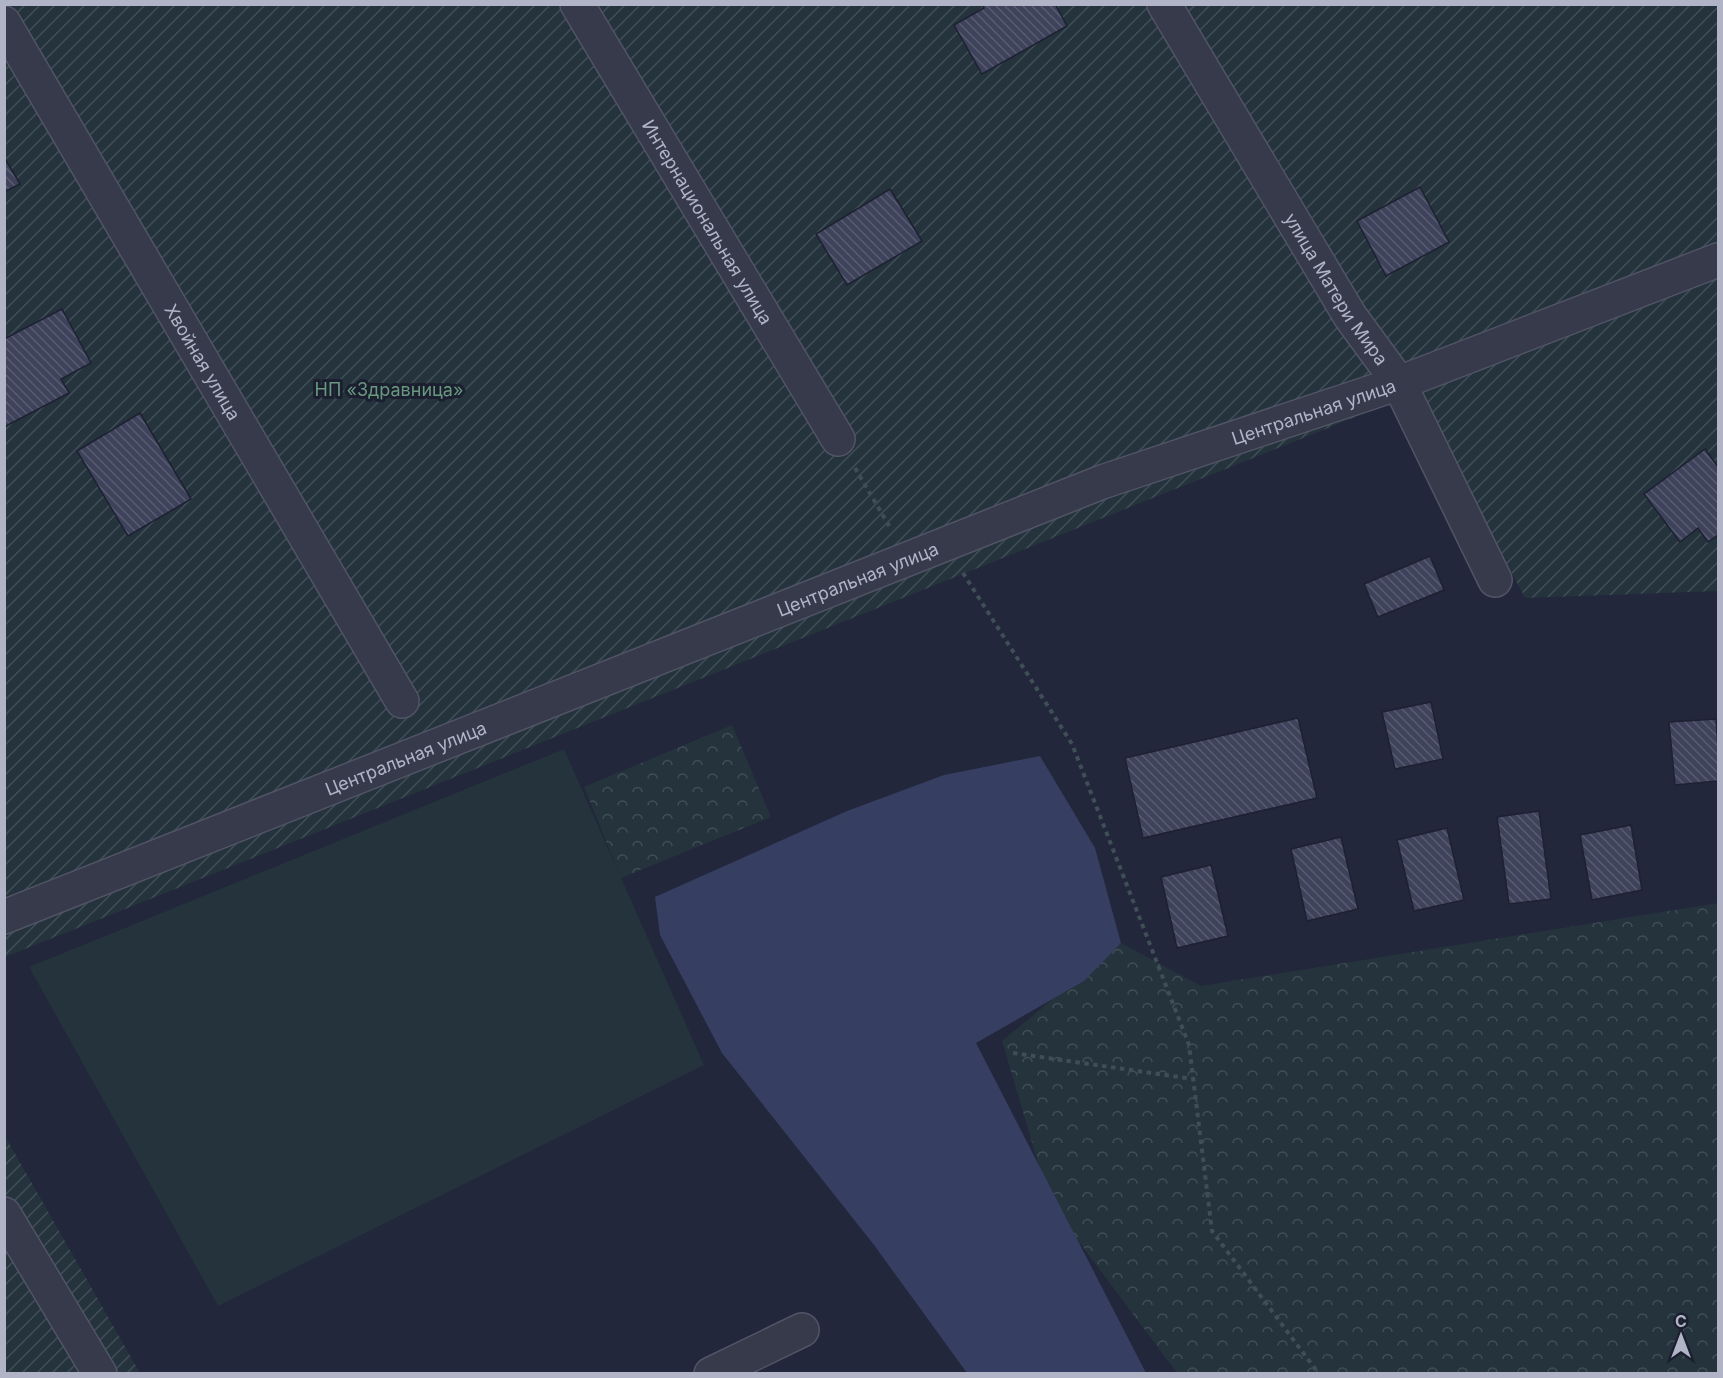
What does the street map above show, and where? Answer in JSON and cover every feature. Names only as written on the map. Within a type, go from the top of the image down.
[{"type":"street","name":"Интернациональная улица","points":[[577,4],[838,439]]},
{"type":"street","name":"улица Матери Мира","points":[[1164,4],[1350,316],[1399,383],[1495,580]]},
{"type":"street","name":"Хвойная улица","points":[[4,23],[402,701]]},
{"type":"street","name":"Центральная улица","points":[[4,917],[1102,482],[1399,383],[1719,260]]},
{"type":"street","points":[[4,1214],[100,1374]]},
{"type":"street","points":[[711,1374],[802,1330]]},
{"type":"path","points":[[838,439],[908,559]]},
{"type":"path","points":[[945,544],[1072,744],[1189,1045],[1212,1231],[1319,1374]]},
{"type":"path","points":[[1013,1053],[1193,1079]]},
{"type":"green space","name":"НП «Здравница»","points":[[5,5],[1718,5],[1718,591],[1525,598],[1418,392],[5,957]]},
{"type":"green space","points":[[732,725],[771,817],[621,878],[584,787]]},
{"type":"green space","points":[[564,749],[704,1065],[218,1306],[29,967]]},
{"type":"green space","points":[[1718,903],[1718,1373],[1177,1373],[1050,1203],[1002,1041],[1121,943],[1201,986]]},
{"type":"green space","points":[[5,1136],[140,1373],[5,1373]]},
{"type":"water","points":[[1040,756],[1095,848],[1121,943],[1084,981],[976,1043],[1146,1373],[967,1373],[874,1245],[722,1053],[660,935],[655,897],[847,811],[944,775]]},
{"type":"building","points":[[982,4],[1055,4],[1067,26],[982,74],[954,25],[984,8]]},
{"type":"building","points":[[4,157],[20,184],[4,192]]},
{"type":"building","points":[[1420,187],[1449,242],[1386,276],[1357,221]]},
{"type":"building","points":[[890,189],[922,241],[847,285],[816,234]]},
{"type":"building","points":[[62,309],[91,363],[61,379],[69,393],[4,427],[4,339]]},
{"type":"building","points":[[140,413],[191,499],[128,536],[77,451]]},
{"type":"building","points":[[1705,449],[1718,467],[1718,535],[1708,542],[1698,528],[1680,542],[1644,494]]},
{"type":"building","points":[[1430,556],[1444,590],[1378,617],[1364,584]]},
{"type":"building","points":[[1431,702],[1443,759],[1395,769],[1382,712]]},
{"type":"building","points":[[1298,718],[1317,798],[1143,838],[1125,758]]},
{"type":"building","points":[[1716,719],[1718,781],[1675,785],[1669,722]]},
{"type":"building","points":[[1539,811],[1551,899],[1509,904],[1497,817]]},
{"type":"building","points":[[1631,825],[1642,890],[1592,900],[1580,835]]},
{"type":"building","points":[[1447,828],[1464,900],[1414,911],[1397,840]]},
{"type":"building","points":[[1341,837],[1358,909],[1307,921],[1291,849]]},
{"type":"building","points":[[1211,865],[1228,936],[1177,948],[1161,877]]}]
